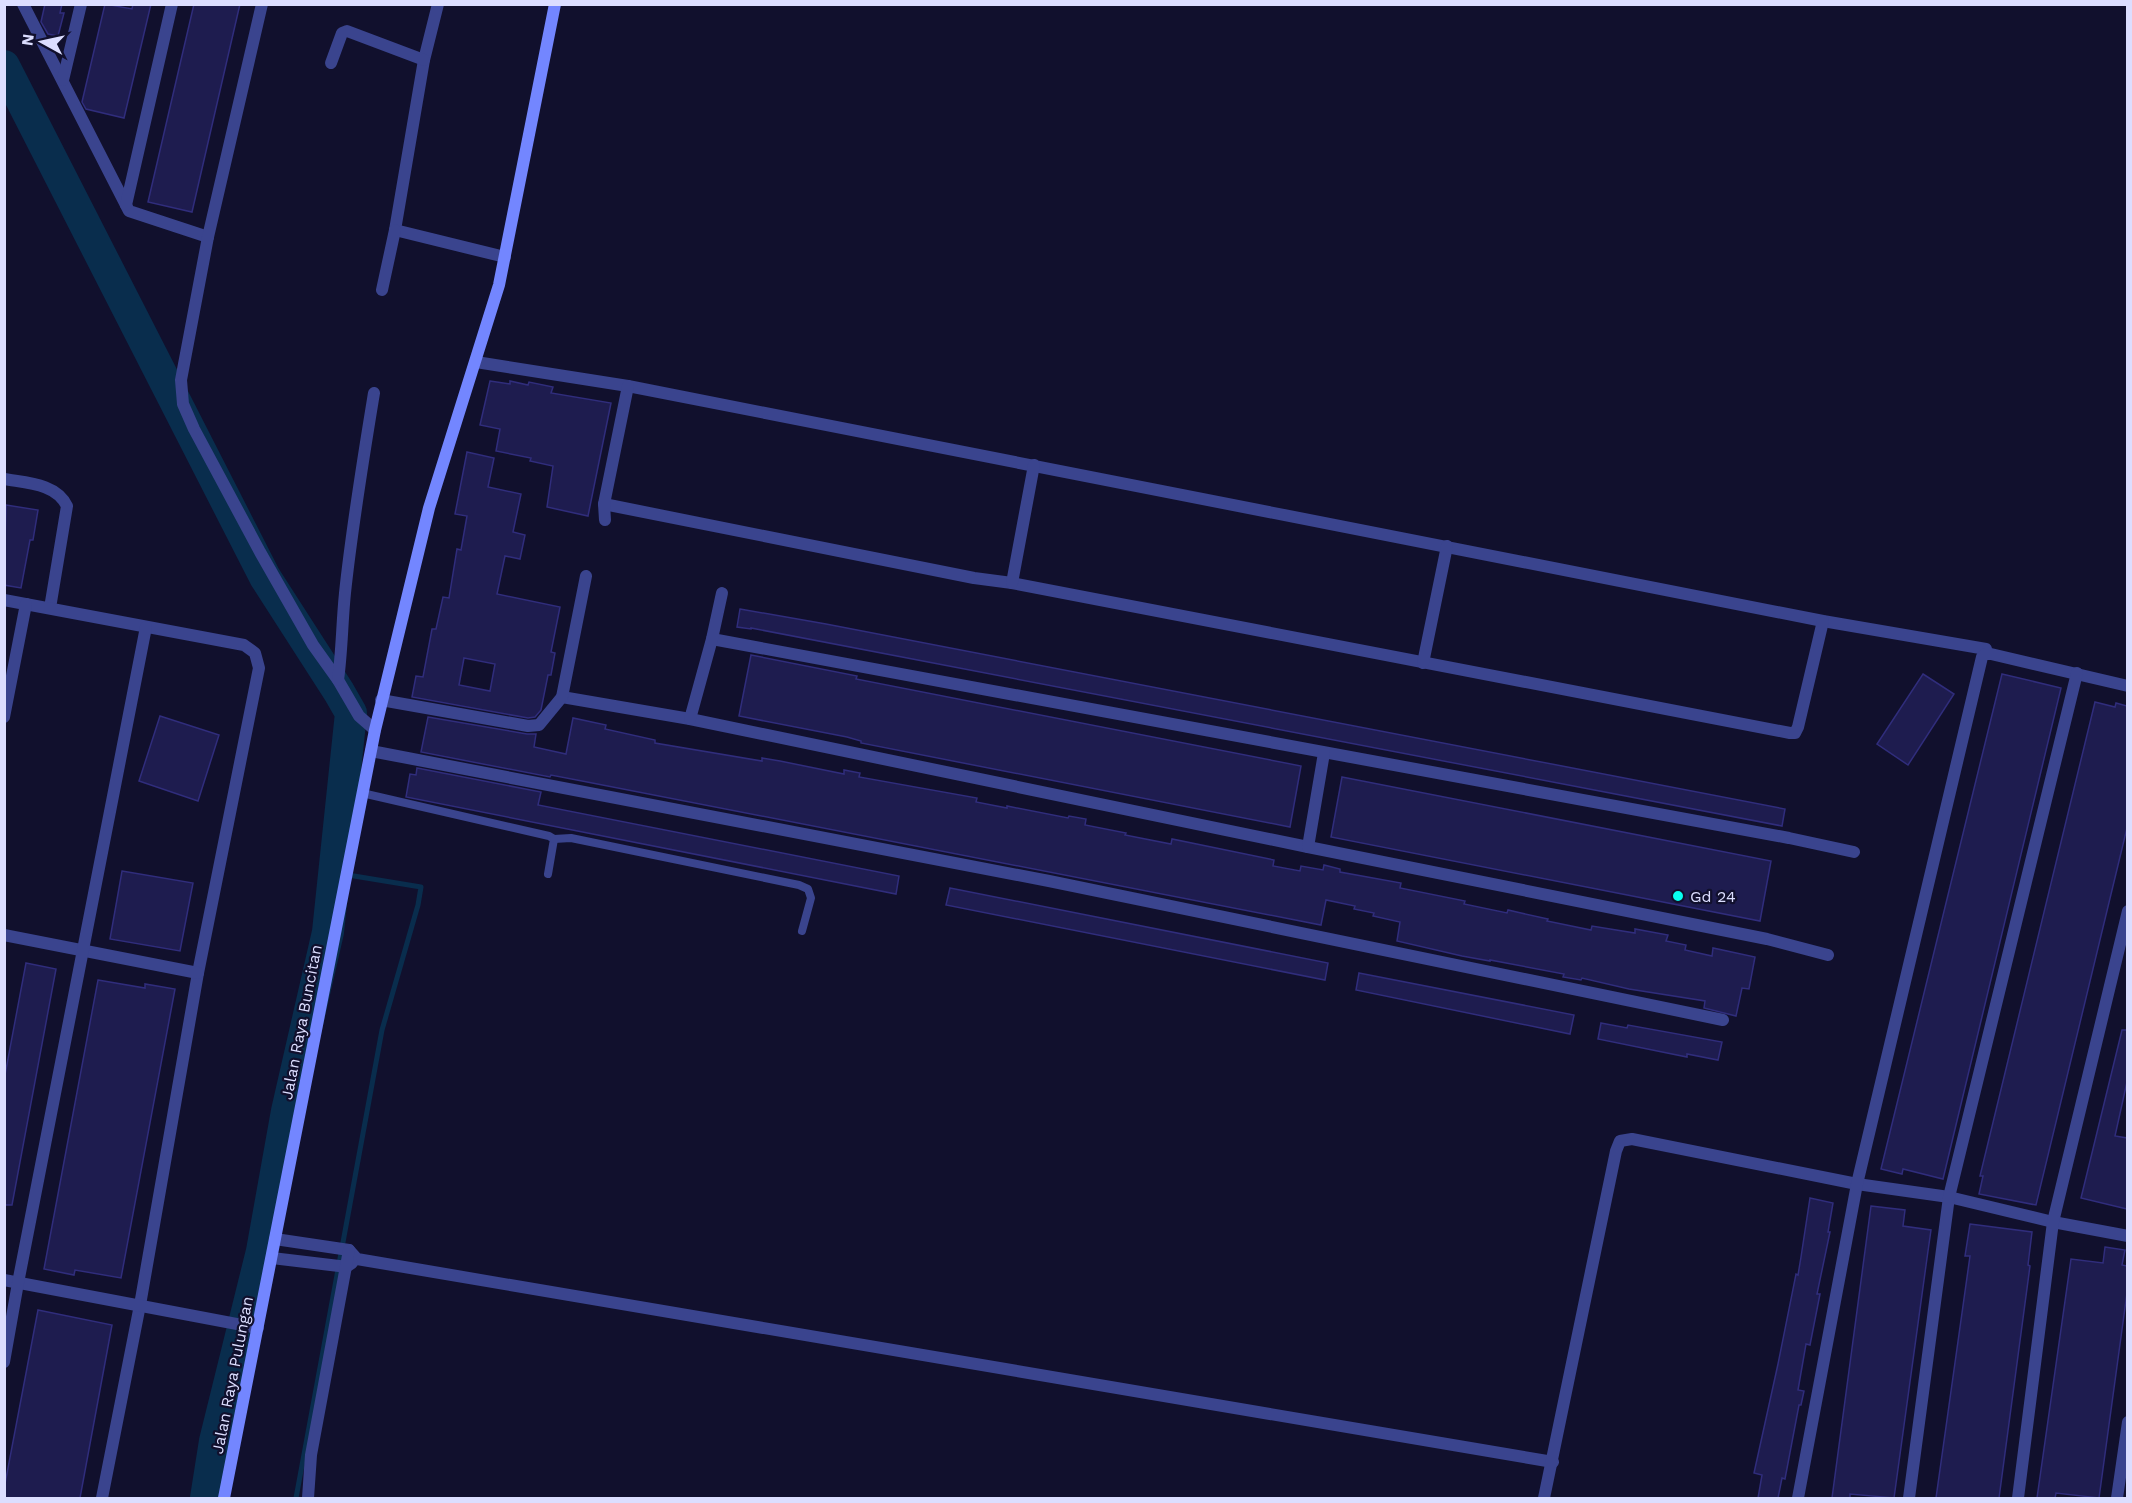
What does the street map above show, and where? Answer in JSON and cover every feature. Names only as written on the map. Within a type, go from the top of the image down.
[{"type":"street","points":[[24,4],[129,211],[208,237]]},
{"type":"street","points":[[63,80],[81,4]]},
{"type":"street","points":[[126,205],[172,4]]},
{"type":"street","points":[[262,4],[208,237],[181,381],[183,404],[260,552],[313,645],[338,680],[359,716],[375,730]]},
{"type":"street","points":[[382,290],[395,230],[424,60],[438,4]]},
{"type":"street","name":"Jalan Raya Buncitan","points":[[272,1258],[348,875],[362,793],[379,752],[375,730],[390,702],[429,508],[483,364],[555,4]]},
{"type":"street","points":[[331,63],[338,38],[347,31],[424,60]]},
{"type":"street","points":[[395,230],[505,257]]},
{"type":"street","points":[[483,364],[628,386],[1823,621],[1986,649],[1982,657],[1857,1185],[1798,1498]]},
{"type":"street","points":[[605,520],[604,504],[628,386]]},
{"type":"street","points":[[338,680],[345,592],[374,393]]},
{"type":"street","points":[[1012,583],[1034,465]]},
{"type":"street","points":[[4,479],[46,487],[63,499],[67,506],[50,608]]},
{"type":"street","points":[[604,504],[974,578],[1012,583],[1790,733],[1795,733],[1798,727],[1823,621]]},
{"type":"street","points":[[1423,663],[1447,546]]},
{"type":"street","points":[[390,702],[533,727],[539,725],[562,697],[586,576]]},
{"type":"street","points":[[690,719],[722,593]]},
{"type":"street","points":[[4,600],[244,645],[255,653],[259,668],[198,973],[140,1305],[102,1498]]},
{"type":"street","points":[[4,717],[26,604]]},
{"type":"street","points":[[4,1362],[146,627]]},
{"type":"street","points":[[712,639],[1789,838],[1854,852]]},
{"type":"street","points":[[1985,654],[2127,686]]},
{"type":"street","points":[[1909,1498],[1949,1197],[2077,673]]},
{"type":"street","points":[[562,697],[690,719],[1767,939],[1828,955]]},
{"type":"street","points":[[379,752],[1061,883],[1723,1020]]},
{"type":"street","points":[[1308,847],[1324,753]]},
{"type":"street","points":[[2018,1498],[2053,1222],[2127,911]]},
{"type":"street","points":[[4,935],[198,973]]},
{"type":"street","points":[[1544,1498],[1616,1151],[1620,1141],[1632,1139],[1857,1185],[1949,1197],[2053,1222],[2127,1236]]},
{"type":"street","points":[[275,1239],[1553,1461]]},
{"type":"street","points":[[308,1498],[310,1455],[338,1266],[346,1252]]},
{"type":"street","points":[[272,1258],[338,1266]]},
{"type":"street","name":"Jalan Raya Pulungan","points":[[224,1498],[272,1258]]},
{"type":"street","points":[[4,1280],[258,1328]]},
{"type":"street","points":[[2117,1498],[2127,1422]]},
{"type":"lane","points":[[362,793],[554,839],[571,837],[799,885],[808,889],[811,898],[802,931]]},
{"type":"lane","points":[[548,874],[554,839]]},
{"type":"building","points":[[45,4],[62,4],[60,13],[64,13],[58,36],[48,34],[41,22]]},
{"type":"building","points":[[105,4],[132,9],[133,4],[151,4],[124,118],[86,109],[82,102]]},
{"type":"building","points":[[194,4],[240,4],[192,212],[148,202]]},
{"type":"building","points":[[490,381],[510,384],[510,381],[528,385],[529,382],[553,387],[551,393],[611,403],[588,516],[547,507],[553,466],[530,461],[531,458],[496,451],[500,429],[480,425]]},
{"type":"building","points":[[467,452],[494,458],[488,487],[521,494],[513,532],[525,535],[520,559],[505,556],[497,594],[560,607],[551,652],[555,653],[551,675],[548,675],[541,710],[535,717],[528,718],[412,697],[416,676],[423,677],[432,629],[436,629],[443,597],[449,598],[457,549],[461,550],[467,516],[455,514]],"holes":[[[464,658],[495,664],[490,691],[459,685]]]},
{"type":"building","points":[[6,505],[38,510],[21,588],[4,585]]},
{"type":"building","points":[[740,609],[1785,809],[1782,826],[737,627]]},
{"type":"building","points":[[751,655],[857,676],[856,679],[1301,766],[1290,827],[861,743],[861,741],[847,737],[739,716]]},
{"type":"building","points":[[1923,674],[1954,694],[1908,765],[1877,744]]},
{"type":"building","points":[[2002,674],[2061,688],[1943,1179],[1903,1169],[1902,1174],[1881,1169]]},
{"type":"building","points":[[2095,702],[2115,707],[2116,703],[2127,706],[2127,828],[2036,1205],[1979,1194],[1983,1176],[1980,1176]]},
{"type":"building","points":[[160,716],[219,735],[198,801],[139,781]]},
{"type":"building","points":[[428,717],[536,734],[534,747],[566,754],[573,718],[606,725],[605,729],[655,740],[655,743],[762,761],[762,758],[844,774],[844,770],[860,773],[859,777],[977,798],[976,802],[1086,819],[1085,825],[1126,833],[1125,835],[1171,844],[1172,839],[1274,860],[1273,866],[1300,871],[1301,866],[1323,870],[1324,865],[1340,869],[1340,872],[1401,883],[1400,888],[1465,901],[1464,904],[1507,913],[1508,910],[1591,930],[1592,926],[1635,933],[1635,929],[1668,935],[1666,941],[1686,945],[1685,950],[1712,956],[1713,948],[1755,957],[1749,989],[1742,988],[1736,1016],[1704,1008],[1705,1001],[1629,989],[1582,978],[1581,980],[1563,977],[1564,974],[1462,956],[1397,941],[1400,922],[1373,916],[1374,913],[1354,909],[1355,906],[1326,900],[1321,925],[551,775],[550,777],[421,752]]},
{"type":"building","points":[[417,768],[541,792],[538,805],[899,876],[896,894],[406,797],[410,774],[416,775]]},
{"type":"building","points":[[1342,777],[1771,861],[1760,921],[1331,837]]},
{"type":"building","points":[[122,871],[193,883],[180,951],[110,939]]},
{"type":"building","points":[[950,888],[1328,963],[1325,980],[946,905]]},
{"type":"building","points":[[26,963],[56,969],[12,1205],[4,1205],[4,1080]]},
{"type":"building","points":[[1359,973],[1574,1015],[1570,1034],[1356,990]]},
{"type":"building","points":[[98,980],[145,988],[145,984],[175,989],[121,1278],[75,1270],[74,1275],[44,1269]]},
{"type":"building","points":[[1601,1023],[1627,1028],[1628,1025],[1722,1042],[1718,1060],[1687,1054],[1687,1057],[1598,1039]]},
{"type":"building","points":[[2122,1030],[2127,1030],[2127,1082],[2115,1136],[2127,1138],[2127,1209],[2081,1198]]},
{"type":"building","points":[[1810,1198],[1833,1203],[1828,1232],[1830,1232],[1817,1294],[1820,1294],[1810,1345],[1806,1344],[1798,1390],[1804,1391],[1801,1405],[1799,1405],[1785,1479],[1782,1478],[1778,1498],[1758,1498],[1762,1475],[1754,1473],[1796,1274],[1798,1275]]},
{"type":"building","points":[[1871,1206],[1905,1210],[1903,1226],[1931,1230],[1894,1498],[1850,1494],[1850,1498],[1832,1498]]},
{"type":"building","points":[[1970,1224],[2032,1232],[2028,1265],[2030,1266],[1999,1498],[1936,1498],[1970,1256],[1965,1256]]},
{"type":"building","points":[[2105,1247],[2125,1250],[2122,1265],[2127,1266],[2127,1293],[2099,1498],[2056,1493],[2055,1498],[2037,1498],[2071,1259],[2103,1263]]},
{"type":"building","points":[[38,1310],[112,1325],[80,1498],[4,1498]]},
{"type":"waterway","points":[[4,66],[265,577],[351,713],[328,932],[287,1111],[262,1251],[215,1441],[206,1498]]},
{"type":"waterway","points":[[296,1498],[382,1030],[418,905],[421,887],[335,871]]},
{"type":"place","name":"Gd 24","points":[[1678,896]]}]
